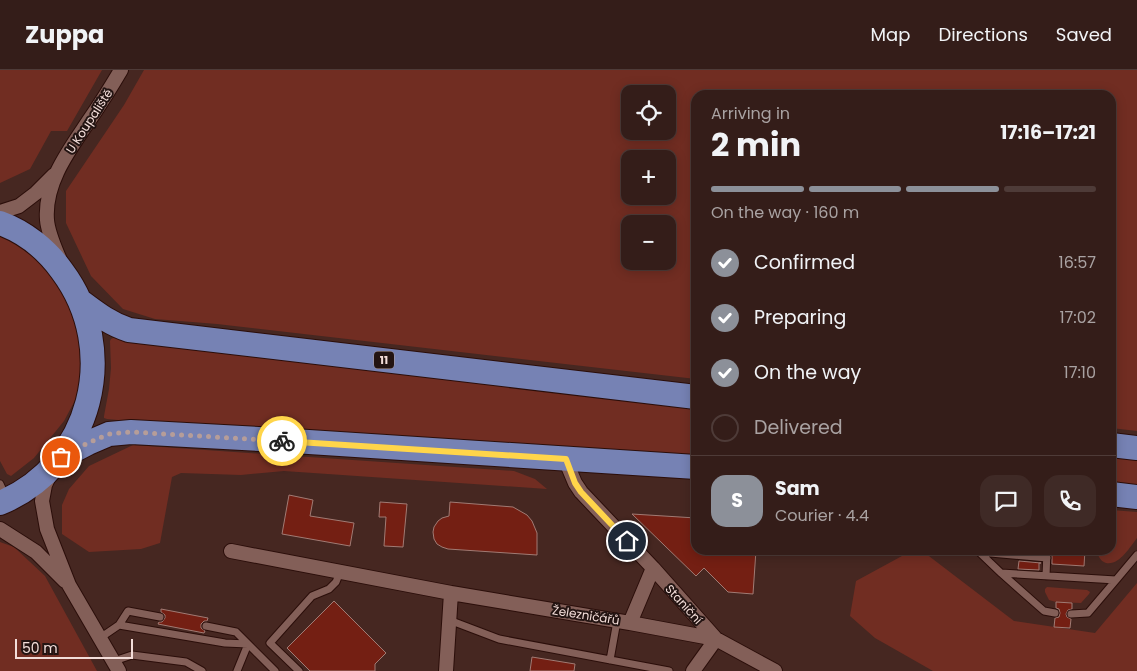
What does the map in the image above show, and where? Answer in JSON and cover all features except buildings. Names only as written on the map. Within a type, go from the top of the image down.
[{"type":"highway","name":"11","points":[[0,223],[25,236],[56,263],[75,291],[87,319],[93,357],[93,378],[90,394],[82,422],[73,440],[58,461],[38,480],[23,491],[2,496]]},
{"type":"highway","name":"11","points":[[75,291],[105,320],[129,330],[691,396]]},
{"type":"highway","name":"11","points":[[58,461],[88,443],[109,434],[131,432],[691,468]]},
{"type":"highway","points":[[1116,446],[1137,448]]},
{"type":"highway","points":[[1116,494],[1137,496]]},
{"type":"street","name":"U Koupaliště","points":[[0,212],[19,206],[36,193],[56,172],[121,70]]},
{"type":"street","name":"U Koupaliště","points":[[56,172],[48,200],[47,221],[53,242],[75,291]]},
{"type":"street","points":[[566,459],[575,483],[581,492],[653,568]]},
{"type":"street","points":[[58,461],[45,486],[42,501],[47,528],[69,585],[116,666]]},
{"type":"street","points":[[0,529],[36,552],[69,585]]},
{"type":"street","name":"Železničářů","points":[[231,551],[450,593],[624,622],[653,568]]},
{"type":"street","name":"Staniční","points":[[653,568],[716,639]]},
{"type":"street","points":[[446,671],[450,593]]},
{"type":"street","name":"Staniční","points":[[624,622],[716,639],[775,671]]},
{"type":"street","points":[[693,671],[716,639]]},
{"type":"lane","points":[[982,555],[1044,611],[1055,612]]},
{"type":"lane","points":[[1017,555],[1047,558],[1046,576]]},
{"type":"lane","points":[[1071,614],[1088,613],[1137,555]]},
{"type":"lane","points":[[299,671],[270,643],[312,596],[329,589],[336,582],[340,572]]},
{"type":"lane","points":[[1001,573],[1116,580]]},
{"type":"lane","points":[[100,638],[119,625],[128,610],[160,617]]},
{"type":"lane","points":[[449,620],[500,639],[669,671]]},
{"type":"lane","points":[[610,660],[624,622]]},
{"type":"lane","points":[[119,625],[248,644]]},
{"type":"lane","points":[[206,626],[236,632],[275,671]]},
{"type":"lane","points":[[237,671],[248,644]]},
{"type":"lane","points":[[116,666],[132,655],[186,662],[202,671]]},
{"type":"shaded area","points":[[0,70],[102,70],[67,131],[51,131],[30,169],[0,183]]},
{"type":"shaded area","points":[[144,70],[1137,70],[1137,431],[1116,429],[1116,90],[691,90],[691,378],[217,324],[155,319],[123,309],[91,276],[66,223],[66,191],[124,105]]},
{"type":"shaded area","points":[[0,233],[29,251],[52,273],[67,293],[84,355],[80,391],[64,421],[34,458],[11,476],[7,474],[0,461]]},
{"type":"shaded area","points":[[111,339],[691,406],[691,458],[107,419],[104,416],[111,368]]},
{"type":"shaded area","points":[[133,445],[514,471],[535,479],[547,489],[284,471],[241,475],[181,473],[172,477],[160,543],[141,549],[89,552],[62,534],[62,505],[69,489],[89,466]]},
{"type":"shaded area","points":[[1116,456],[1137,458],[1137,488],[1116,486]]},
{"type":"shaded area","points":[[1116,510],[1137,512],[1137,538],[1128,551],[1120,559],[1111,563],[1106,563],[1098,555],[1116,555]]},
{"type":"shaded area","points":[[0,542],[14,547],[45,576],[97,671],[0,671]]},
{"type":"shaded area","points":[[904,555],[928,555],[1014,621],[1095,633],[1137,583],[1137,671],[933,671],[875,638],[850,616],[856,581]]},
{"type":"shaded area","points":[[1047,587],[1087,590],[1090,592],[1081,603],[1056,602],[1049,600],[1045,592]]},
{"type":"way so far","points":[[61,457],[109,434],[131,432],[282,441]]},
{"type":"route","points":[[282,441],[566,459],[575,483],[581,492],[627,541]]}]
